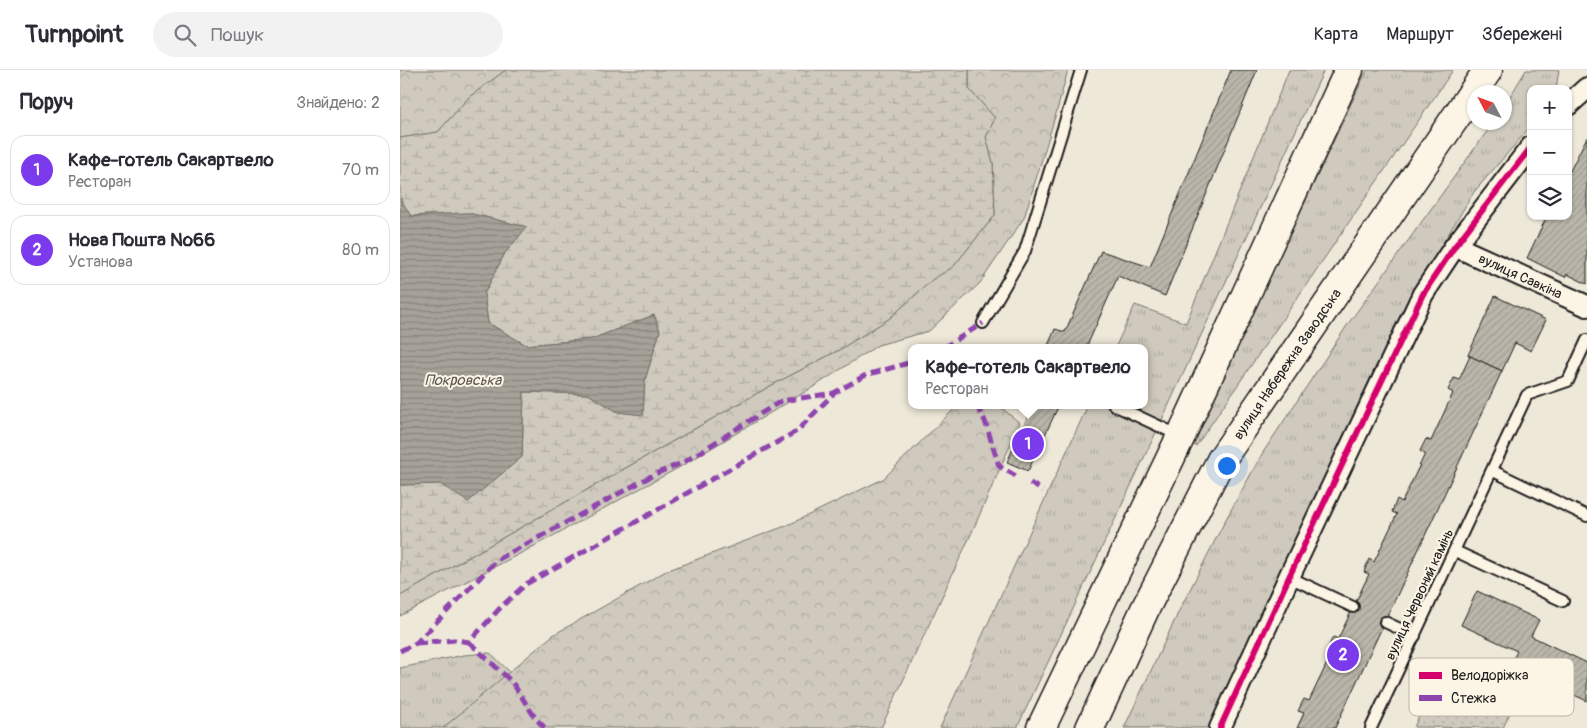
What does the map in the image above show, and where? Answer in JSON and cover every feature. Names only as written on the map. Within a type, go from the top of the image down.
[{"type":"main road","points":[[1041,728],[1181,436],[1349,70]]},
{"type":"main road","name":"вулиця Набережна Заводська","points":[[1090,728],[1145,609],[1221,460],[1488,70]]},
{"type":"street","points":[[1572,101],[1587,88]]},
{"type":"street","points":[[1220,728],[1289,576],[1423,294],[1455,246],[1527,152]]},
{"type":"street","name":"вулиця Савкіна","points":[[1455,246],[1587,306]]},
{"type":"lane","points":[[983,323],[1025,251],[1081,70]]},
{"type":"lane","name":"вулиця Червоний камінь","points":[[1371,728],[1527,395],[1568,380],[1587,340]]},
{"type":"lane","points":[[1123,409],[1181,436]]},
{"type":"lane","points":[[1493,471],[1587,516]]},
{"type":"lane","points":[[1455,551],[1562,601]]},
{"type":"lane","points":[[1289,576],[1353,607]]},
{"type":"lane","points":[[1385,622],[1415,636]]},
{"type":"green space","points":[[400,70],[506,70],[469,97],[438,132],[400,138]]},
{"type":"green space","points":[[506,70],[969,70],[969,89],[995,118],[986,137],[993,163],[995,215],[953,267],[933,279],[890,318],[839,350],[770,386],[400,596],[400,485],[440,484],[522,457],[524,392],[588,394],[618,412],[643,415],[645,380],[660,331],[654,315],[592,339],[526,345],[488,323],[484,294],[505,253],[526,227],[468,213],[410,216],[400,198],[400,138],[438,132],[469,97]]},
{"type":"green space","points":[[969,70],[1068,70],[1024,218],[980,283],[929,331],[878,345],[815,386],[680,467],[400,616],[400,596],[770,386],[839,350],[890,318],[933,279],[953,267],[995,215],[993,163],[986,137],[995,118],[969,89]]},
{"type":"green space","points":[[1289,70],[1324,70],[1017,728],[940,728],[1086,409],[1148,409],[1148,344],[1117,344],[1135,305],[1186,323]]},
{"type":"green space","points":[[1367,70],[1453,70],[1196,446],[1191,444]]},
{"type":"green space","points":[[1526,70],[1559,70],[1557,85],[1527,85],[1527,131],[1474,192],[1432,261],[1377,364],[1208,728],[1124,728],[1180,609],[1262,454],[1348,324],[1488,130],[1512,130],[1512,93]]},
{"type":"green space","points":[[954,409],[1003,409],[1020,423],[972,532],[881,728],[443,728],[553,635],[666,571],[788,525],[883,479]]},
{"type":"green space","points":[[490,653],[510,672],[443,728],[400,728],[400,668],[464,655]]},
{"type":"green space","points":[[1419,716],[1508,716],[1503,728],[1414,727]]},
{"type":"water","name":"Покровська","points":[[400,198],[411,216],[468,213],[527,227],[505,253],[484,294],[488,323],[526,345],[592,339],[654,315],[660,331],[645,380],[643,415],[618,412],[588,394],[524,392],[522,457],[468,502],[440,484],[400,485]]},
{"type":"building","points":[[1231,70],[1257,70],[1165,296],[1118,276],[1088,344],[1049,344],[1055,329],[1065,332],[1101,251],[1150,267]]},
{"type":"building","points":[[1587,137],[1587,284],[1567,274],[1565,277],[1527,258],[1545,220],[1572,220],[1572,167]]},
{"type":"building","points":[[1495,296],[1546,320],[1531,351],[1515,343],[1502,371],[1468,355]]},
{"type":"building","points":[[1470,356],[1502,371],[1335,728],[1297,728],[1304,713],[1298,711],[1304,699],[1309,701],[1332,653],[1327,650],[1333,637],[1338,639],[1369,574],[1364,572],[1369,559],[1374,562],[1397,514],[1392,512],[1397,499],[1402,502],[1425,454],[1420,451],[1426,439],[1431,441],[1453,393],[1448,390],[1454,378],[1459,380]]},
{"type":"building","points":[[1031,409],[1057,409],[1028,471],[1007,462]]},
{"type":"building","points":[[1477,591],[1539,620],[1531,636],[1587,663],[1587,701],[1574,695],[1574,658],[1514,658],[1517,651],[1461,625]]},
{"type":"marked path","points":[[949,344],[983,323]]},
{"type":"marked path","points":[[400,651],[416,643],[497,560],[655,474],[684,462],[781,401],[834,393],[866,375],[908,363]]},
{"type":"marked path","points":[[416,643],[455,640],[469,642],[502,606],[526,584],[797,431],[835,392]]},
{"type":"marked path","points":[[978,409],[985,421],[999,466],[1016,476]]},
{"type":"marked path","points":[[1030,483],[1043,491]]},
{"type":"marked path","points":[[469,642],[512,682],[536,719],[545,728]]},
{"type":"cycle path","points":[[1220,728],[1423,294],[1455,246],[1527,152]]},
{"type":"place","name":"Кафе-готель Сакартвело","points":[[1028,444]]},
{"type":"place","name":"Нова Пошта №66","points":[[1343,655]]}]
